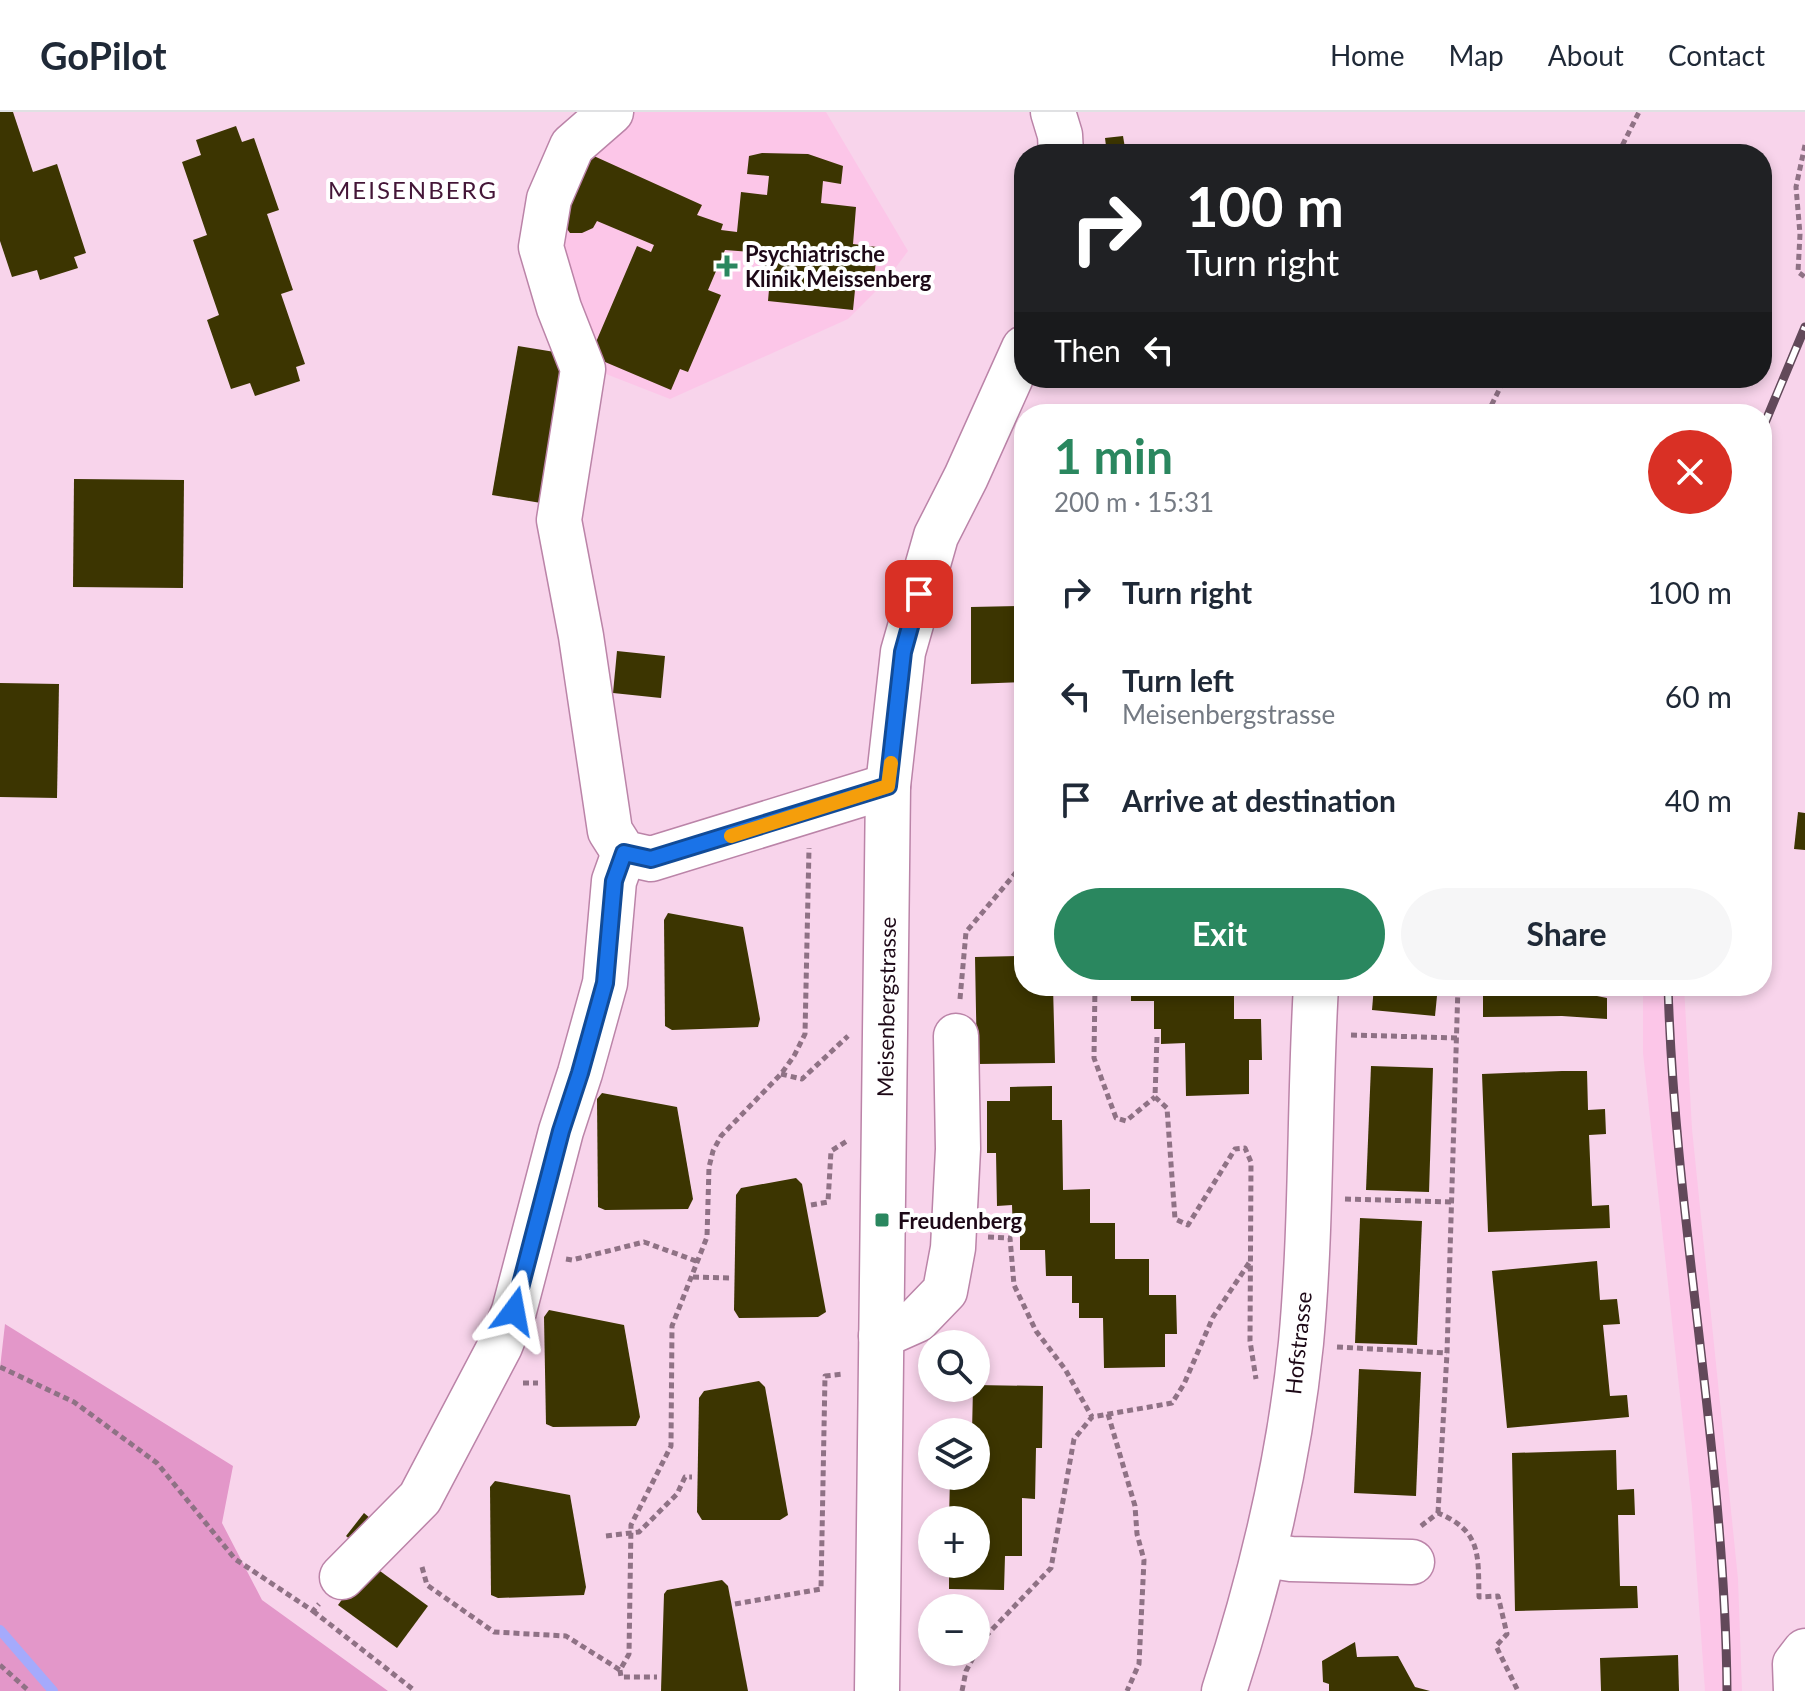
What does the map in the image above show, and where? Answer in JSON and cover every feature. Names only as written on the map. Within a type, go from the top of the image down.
[{"type":"street","points":[[611,112],[572,146],[549,199],[541,247],[559,308],[583,369],[559,520],[581,636],[610,831],[624,853],[651,859],[888,786]]},
{"type":"street","points":[[1053,112],[1060,144]]},
{"type":"street","name":"Meisenbergstrasse","points":[[877,1691],[888,786],[903,652],[936,536],[1014,370]]},
{"type":"street","points":[[342,1577],[420,1498],[500,1346],[514,1311],[528,1251],[605,983],[614,881],[624,853]]},
{"type":"street","name":"Hofstrasse","points":[[1224,1691],[1265,1555],[1301,1344],[1310,1199],[1316,996]]},
{"type":"street","points":[[881,1353],[945,1291],[953,1248],[958,1149],[956,1036]]},
{"type":"street","points":[[1265,1555],[1291,1559],[1412,1562]]},
{"type":"street","points":[[1796,1691],[1795,1664],[1805,1651]]},
{"type":"path","points":[[1623,144],[1639,112]]},
{"type":"path","points":[[1805,145],[1796,187],[1802,231],[1798,272],[1805,277]]},
{"type":"path","points":[[657,1677],[621,1677],[620,1670],[629,1654],[631,1525],[671,1446],[672,1326],[707,1237],[709,1167],[713,1151],[721,1136],[781,1074],[805,1034],[809,811]]},
{"type":"path","points":[[956,1036],[966,932],[1014,875]]},
{"type":"path","points":[[1095,996],[1094,1058],[1116,1118],[1126,1121],[1155,1097],[1157,1037]]},
{"type":"path","points":[[1438,1513],[1447,1353],[1458,996]]},
{"type":"path","points":[[781,1074],[802,1079],[862,1023],[887,1006]]},
{"type":"path","points":[[1345,1035],[1458,1038]]},
{"type":"path","points":[[1155,1097],[1167,1108],[1175,1219],[1188,1225],[1235,1149],[1245,1148],[1251,1162],[1250,1341],[1258,1388]]},
{"type":"path","points":[[811,1205],[828,1202],[831,1151],[884,1119]]},
{"type":"path","points":[[1339,1199],[1452,1202]]},
{"type":"path","points":[[1010,1238],[1014,1285],[1036,1331],[1065,1369],[1092,1417]]},
{"type":"path","points":[[528,1251],[572,1260],[644,1242],[699,1262]]},
{"type":"path","points":[[962,1691],[966,1671],[983,1639],[1051,1568],[1074,1439],[1092,1417],[1172,1403],[1184,1384],[1213,1317],[1249,1263]]},
{"type":"path","points":[[693,1277],[732,1278]]},
{"type":"path","points":[[1331,1347],[1447,1353]]},
{"type":"path","points":[[735,1604],[821,1589],[825,1376],[881,1353]]},
{"type":"path","points":[[0,1367],[74,1402],[157,1463],[235,1559],[313,1611],[415,1691]]},
{"type":"path","points":[[1108,1414],[1135,1506],[1137,1534],[1144,1560],[1139,1664],[1127,1691]]},
{"type":"path","points":[[606,1536],[639,1532],[677,1494],[685,1477],[692,1477]]},
{"type":"path","points":[[422,1567],[427,1585],[494,1632],[566,1636],[620,1670]]},
{"type":"path","points":[[313,1611],[342,1577]]},
{"type":"path","points":[[1479,1597],[1498,1596],[1507,1634],[1496,1646],[1518,1691]]},
{"type":"path","points":[[0,1665],[29,1691]]},
{"type":"shaded area","name":"Psychiatrische Klinik Meissenberg","points":[[619,112],[826,112],[908,251],[885,282],[848,319],[670,399],[606,374],[583,348],[551,215]]},
{"type":"shaded area","points":[[1643,996],[1685,996],[1692,1129],[1738,1579],[1742,1691],[1705,1691],[1692,1507],[1643,1053]]},
{"type":"shaded area","points":[[5,1324],[233,1466],[222,1523],[262,1600],[388,1691],[0,1691],[0,1368]]},
{"type":"building","points":[[0,112],[13,112],[33,172],[57,164],[86,253],[74,257],[78,268],[40,280],[37,270],[12,277],[0,241]]},
{"type":"building","points":[[236,126],[242,142],[254,138],[279,210],[267,214],[293,290],[281,294],[305,364],[296,367],[300,381],[255,396],[250,383],[231,389],[207,320],[219,315],[193,240],[207,235],[182,162],[201,155],[196,140]]},
{"type":"building","points":[[1123,136],[1124,144],[1106,144],[1105,138]]},
{"type":"building","points":[[585,152],[702,205],[697,215],[723,224],[721,230],[737,232],[741,192],[767,195],[769,176],[747,174],[749,156],[762,153],[808,154],[843,166],[841,184],[823,181],[821,203],[856,207],[853,244],[877,247],[874,282],[856,280],[853,310],[768,301],[771,267],[764,266],[765,253],[725,250],[708,290],[721,295],[688,372],[680,369],[671,390],[598,359],[600,352],[593,349],[637,246],[651,252],[654,245],[597,221],[593,228],[582,233],[570,233],[562,222]]},
{"type":"building","points":[[518,346],[567,354],[541,503],[492,495]]},
{"type":"building","points":[[74,479],[184,480],[183,588],[73,587]]},
{"type":"building","points":[[1014,606],[1014,682],[971,684],[971,607]]},
{"type":"building","points":[[617,651],[665,656],[661,698],[613,693]]},
{"type":"building","points":[[0,683],[59,684],[57,798],[0,797]]},
{"type":"building","points":[[1798,812],[1805,813],[1805,850],[1794,849]]},
{"type":"building","points":[[668,913],[743,927],[760,1019],[758,1027],[672,1030],[665,1026],[664,920]]},
{"type":"building","points":[[1014,956],[1014,996],[1053,996],[1055,1063],[977,1064],[975,957]]},
{"type":"building","points":[[1131,996],[1234,996],[1234,1019],[1261,1019],[1262,1060],[1249,1060],[1249,1094],[1186,1096],[1185,1043],[1161,1044],[1161,1029],[1154,1029],[1154,1001],[1131,1001]]},
{"type":"building","points":[[1373,996],[1437,996],[1435,1016],[1372,1010]]},
{"type":"building","points":[[1483,996],[1607,998],[1607,1019],[1483,1017]]},
{"type":"building","points":[[1371,1066],[1433,1068],[1429,1192],[1366,1190]]},
{"type":"building","points":[[1587,1071],[1588,1110],[1605,1109],[1606,1134],[1589,1135],[1592,1206],[1609,1205],[1610,1228],[1488,1232],[1482,1074]]},
{"type":"building","points":[[1052,1086],[1052,1120],[1062,1120],[1063,1190],[1090,1189],[1090,1223],[1115,1223],[1115,1259],[1149,1259],[1149,1295],[1176,1295],[1177,1334],[1165,1334],[1165,1367],[1104,1368],[1103,1318],[1079,1318],[1079,1303],[1072,1303],[1072,1276],[1046,1276],[1045,1250],[1020,1250],[1020,1235],[1013,1236],[1012,1205],[997,1206],[996,1153],[987,1153],[987,1101],[1010,1101],[1010,1087]]},
{"type":"building","points":[[602,1093],[677,1107],[693,1199],[688,1209],[605,1210],[598,1207],[597,1099]]},
{"type":"building","points":[[796,1178],[802,1184],[826,1312],[818,1317],[739,1318],[734,1310],[736,1195],[741,1188]]},
{"type":"building","points":[[1360,1218],[1422,1221],[1417,1345],[1355,1343]]},
{"type":"building","points":[[1597,1261],[1600,1300],[1617,1299],[1620,1324],[1603,1325],[1610,1396],[1627,1395],[1629,1417],[1507,1428],[1492,1271]]},
{"type":"building","points":[[549,1310],[624,1325],[640,1417],[636,1426],[553,1427],[546,1424],[544,1317]]},
{"type":"building","points":[[1359,1369],[1421,1372],[1416,1496],[1354,1493]]},
{"type":"building","points":[[759,1381],[765,1387],[788,1515],[780,1520],[702,1520],[697,1512],[699,1398],[704,1391]]},
{"type":"building","points":[[990,1385],[1043,1386],[1042,1448],[1036,1448],[1035,1499],[1022,1498],[1022,1556],[1005,1556],[1004,1590],[949,1589],[949,1578],[990,1578],[990,1506],[949,1506],[950,1490],[990,1490],[990,1418],[972,1418],[973,1402],[990,1402]]},
{"type":"building","points":[[1616,1450],[1617,1490],[1634,1489],[1635,1515],[1618,1515],[1620,1586],[1637,1586],[1638,1608],[1515,1611],[1512,1453]]},
{"type":"building","points":[[495,1481],[570,1495],[586,1587],[584,1595],[498,1598],[491,1595],[490,1487]]},
{"type":"building","points":[[364,1513],[383,1529],[364,1551],[346,1536]]},
{"type":"building","points":[[369,1563],[428,1606],[397,1648],[338,1605]]},
{"type":"building","points":[[722,1580],[728,1586],[748,1691],[661,1691],[664,1594],[667,1590]]},
{"type":"building","points":[[1355,1642],[1357,1657],[1398,1656],[1415,1687],[1430,1691],[1329,1691],[1329,1684],[1323,1682],[1322,1661]]},
{"type":"building","points":[[1678,1655],[1679,1691],[1601,1691],[1600,1658]]},
{"type":"waterway","points":[[0,1630],[53,1691]]},
{"type":"railway","points":[[1772,406],[1805,327]]},
{"type":"railway","points":[[1668,996],[1680,1163],[1718,1514],[1727,1691]]},
{"type":"slow traffic","points":[[731,836],[888,786],[891,763]]},
{"type":"place","name":"Psychiatrische Klinik Meissenberg","points":[[727,266]]},
{"type":"place","name":"Freudenberg","points":[[882,1220]]},
{"type":"district","name":"MEISENBERG","points":[[413,189]]},
{"type":"route","points":[[514,1311],[561,1131],[605,983],[614,881],[624,853],[651,859],[888,786],[903,652],[919,594]]}]
